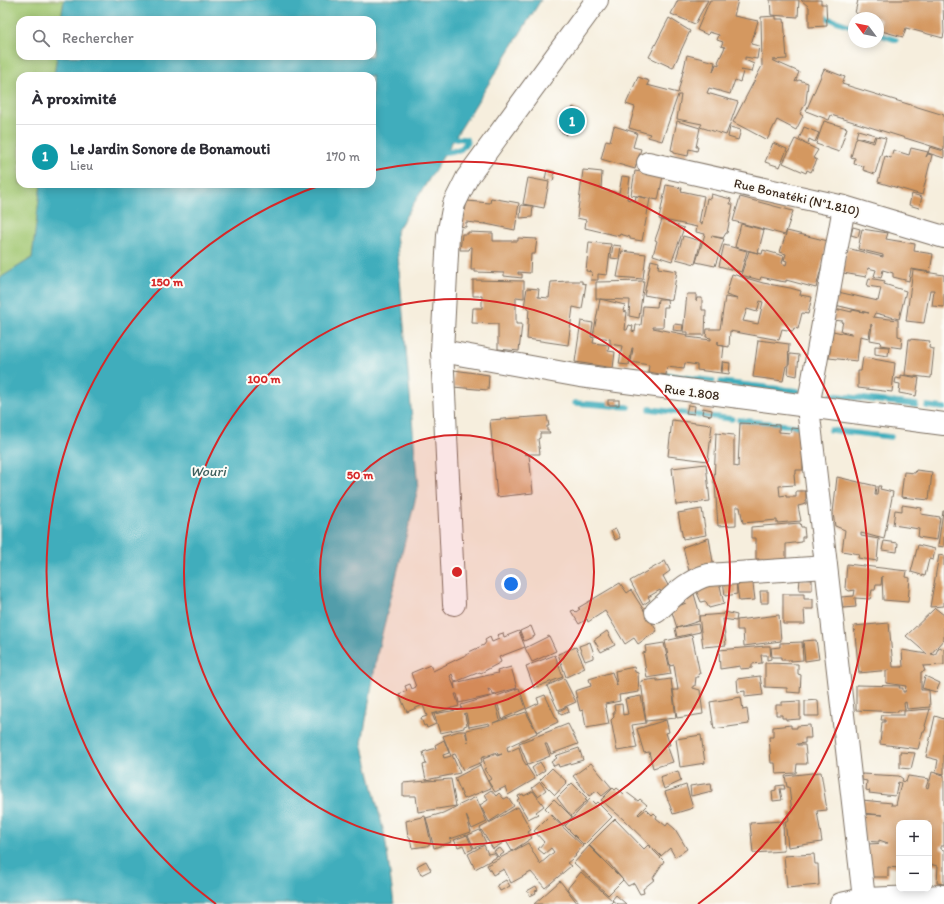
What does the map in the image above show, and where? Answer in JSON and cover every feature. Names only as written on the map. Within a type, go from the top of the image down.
[{"type":"street","points":[[454,604],[442,351],[448,235],[454,204],[467,178],[597,0]]},
{"type":"street","name":"Rue Bonatéki (N°1.810)","points":[[648,163],[844,207],[944,237]]},
{"type":"street","points":[[844,207],[808,407],[864,899]]},
{"type":"street","name":"Rue 1.808","points":[[442,351],[580,376],[944,424]]},
{"type":"street","points":[[656,612],[686,584],[696,578],[708,575],[826,567]]},
{"type":"street","points":[[841,904],[864,899],[944,896]]},
{"type":"green space","points":[[0,0],[64,0],[62,16],[16,16],[16,60],[56,60],[55,72],[16,72],[16,188],[41,188],[32,258],[0,278]]},
{"type":"water","name":"Wouri","points":[[64,0],[541,0],[396,232],[418,489],[378,650],[362,743],[385,837],[394,904],[0,904],[0,278],[32,258],[41,188],[376,188],[376,72],[55,72],[56,60],[376,60],[376,16],[62,16]]},
{"type":"building","points":[[678,0],[708,0],[695,24],[671,14]]},
{"type":"building","points":[[710,0],[738,0],[734,16],[758,21],[751,44],[759,46],[757,59],[745,57],[745,60],[754,64],[752,72],[741,70],[743,72],[740,82],[735,80],[730,94],[709,88],[707,93],[738,102],[726,135],[700,127],[702,124],[677,119],[681,95],[678,95],[662,141],[648,137],[650,134],[629,128],[635,107],[626,104],[638,77],[649,81],[647,85],[678,93],[687,55],[715,62],[713,72],[716,64],[720,65],[718,62],[725,47],[721,46],[723,42],[717,40],[719,35],[709,32],[708,35],[697,30]]},
{"type":"building","points":[[770,0],[799,0],[798,17],[771,15]]},
{"type":"building","points":[[801,0],[821,0],[821,4],[826,4],[827,26],[809,27],[809,7]]},
{"type":"building","points":[[858,0],[943,0],[943,38],[906,28],[903,37],[884,32],[884,12],[855,12]]},
{"type":"building","points":[[776,16],[776,19],[784,19],[787,59],[772,60],[799,72],[795,82],[799,80],[808,83],[806,102],[800,114],[803,116],[796,130],[777,120],[767,140],[733,122],[762,66],[761,17]]},
{"type":"building","points":[[669,18],[690,31],[673,68],[649,57]]},
{"type":"building","points":[[824,69],[845,77],[842,84],[944,115],[944,150],[831,115],[829,120],[806,111]]},
{"type":"building","points":[[573,107],[580,112],[566,135],[559,130]]},
{"type":"building","points":[[677,121],[700,128],[696,147],[698,147],[697,151],[689,149],[688,156],[674,153],[674,151],[671,150]]},
{"type":"building","points":[[824,121],[847,128],[839,152],[816,144]]},
{"type":"building","points":[[614,126],[637,133],[633,147],[641,149],[635,169],[601,159],[606,140],[610,141]]},
{"type":"building","points":[[730,127],[741,130],[738,140],[728,137]]},
{"type":"building","points":[[804,127],[819,133],[815,142],[809,139],[808,144],[799,139]]},
{"type":"building","points":[[858,130],[875,135],[873,141],[856,137]]},
{"type":"building","points":[[876,136],[886,138],[875,174],[863,170],[864,166],[854,164],[855,158],[851,157],[856,138],[874,143]]},
{"type":"building","points":[[795,139],[818,150],[813,158],[817,160],[811,172],[807,170],[806,173],[783,163]]},
{"type":"building","points":[[773,143],[787,149],[780,167],[765,162]]},
{"type":"building","points":[[930,147],[944,151],[944,158],[928,153]]},
{"type":"building","points":[[911,148],[928,152],[926,157],[928,154],[932,155],[922,195],[878,182],[885,156],[891,158],[893,150],[909,155]]},
{"type":"building","points":[[547,170],[555,172],[553,181],[545,179]]},
{"type":"building","points":[[583,170],[602,172],[601,189],[619,193],[622,176],[630,177],[627,199],[635,201],[636,196],[650,199],[642,241],[630,239],[630,237],[620,234],[619,236],[585,228],[586,220],[577,218]]},
{"type":"building","points":[[635,171],[663,176],[658,200],[631,195]]},
{"type":"building","points":[[528,178],[549,182],[544,208],[523,204]]},
{"type":"building","points":[[666,185],[682,188],[681,191],[704,196],[699,223],[702,224],[707,198],[710,199],[711,194],[731,199],[730,204],[733,204],[727,233],[723,238],[711,236],[724,239],[715,266],[696,262],[705,234],[696,232],[697,227],[659,219]]},
{"type":"building","points":[[912,194],[922,197],[919,208],[909,205]]},
{"type":"building","points":[[740,197],[793,211],[785,235],[733,221]]},
{"type":"building","points":[[491,198],[519,203],[515,230],[486,223],[466,222],[466,227],[458,226],[459,210],[465,211],[467,201],[490,203]]},
{"type":"building","points":[[521,205],[533,206],[532,217],[520,218]]},
{"type":"building","points":[[662,220],[684,228],[672,261],[653,255],[657,241],[655,240]]},
{"type":"building","points":[[741,224],[764,230],[758,253],[735,247]]},
{"type":"building","points":[[853,227],[860,229],[858,237],[851,235]]},
{"type":"building","points":[[862,229],[888,233],[886,239],[915,244],[914,251],[933,254],[930,272],[911,269],[909,281],[893,277],[893,273],[883,270],[881,278],[874,276],[876,270],[868,268],[866,277],[843,273],[842,271],[847,248],[883,257],[883,255],[858,249]]},
{"type":"building","points":[[787,231],[828,241],[816,288],[786,280],[786,282],[761,277],[760,280],[741,275],[749,251],[762,254],[763,250],[784,256],[782,263],[786,265],[787,261],[784,260],[786,254],[780,252]]},
{"type":"building","points":[[468,232],[493,233],[493,241],[518,241],[518,238],[537,239],[535,254],[531,254],[530,273],[518,272],[518,274],[522,274],[522,278],[504,276],[504,273],[475,272],[475,270],[471,270],[472,247],[470,247],[469,250],[460,250],[462,234],[468,234]]},
{"type":"building","points":[[683,236],[701,241],[695,264],[676,259]]},
{"type":"building","points":[[589,242],[611,244],[607,275],[598,274],[598,280],[591,280],[592,272],[586,271]]},
{"type":"building","points":[[613,245],[621,246],[619,259],[611,258]]},
{"type":"building","points":[[724,245],[747,251],[741,272],[719,266]]},
{"type":"building","points":[[622,251],[646,254],[643,279],[617,277]]},
{"type":"building","points":[[651,260],[659,262],[658,268],[677,271],[672,300],[644,295]]},
{"type":"building","points":[[913,270],[944,275],[944,307],[932,306],[934,290],[930,290],[924,323],[906,321]]},
{"type":"building","points":[[732,274],[763,283],[801,291],[800,295],[812,297],[808,314],[802,313],[798,329],[794,328],[793,331],[782,329],[779,340],[730,331],[729,347],[724,346],[721,373],[697,370],[697,365],[685,363],[684,369],[667,367],[666,375],[648,372],[649,365],[631,362],[633,348],[629,365],[619,364],[622,346],[610,344],[610,339],[593,336],[600,299],[625,305],[623,311],[627,312],[625,330],[627,330],[629,325],[633,326],[632,331],[635,332],[636,325],[641,325],[643,306],[657,307],[658,299],[667,299],[668,307],[664,307],[663,327],[653,328],[688,335],[687,337],[711,340],[711,338],[706,337],[707,329],[720,329],[725,297],[738,299],[726,295]],"holes":[[[760,301],[763,302],[758,324],[743,321],[747,309],[757,312]]]},
{"type":"building","points":[[869,278],[885,281],[884,284],[906,291],[899,319],[875,313],[873,317],[898,320],[898,336],[902,337],[901,348],[880,345],[881,342],[870,340],[871,324],[869,338],[860,336],[857,361],[829,358],[833,331],[851,335],[851,333],[841,331],[843,321],[832,320],[835,310],[839,311],[839,309],[852,312],[852,310],[869,313],[835,305],[838,292],[878,301],[881,288],[867,286]]},
{"type":"building","points":[[473,280],[524,281],[524,298],[516,297],[516,324],[522,324],[519,351],[498,349],[498,324],[472,323],[473,308],[482,308],[482,296],[473,296]]},
{"type":"building","points":[[582,281],[582,283],[586,284],[582,309],[573,307],[568,345],[527,339],[529,308],[524,307],[527,288],[539,289],[538,297],[549,298],[551,282]]},
{"type":"building","points":[[644,281],[639,318],[629,316],[630,300],[596,299],[596,282]]},
{"type":"building","points":[[687,294],[696,294],[696,301],[697,298],[702,298],[702,310],[706,310],[704,335],[688,335],[688,332],[683,332]]},
{"type":"building","points":[[581,321],[593,323],[591,337],[594,338],[593,343],[609,345],[608,351],[615,352],[613,368],[575,362]]},
{"type":"building","points":[[674,324],[683,325],[682,331],[673,330]]},
{"type":"building","points":[[909,339],[930,341],[929,348],[934,349],[931,378],[905,375]]},
{"type":"building","points":[[758,340],[789,344],[788,366],[786,366],[783,381],[753,377]]},
{"type":"building","points":[[875,346],[889,347],[888,356],[875,354]]},
{"type":"building","points":[[790,354],[799,355],[797,376],[788,374]]},
{"type":"building","points":[[863,357],[895,363],[892,392],[858,388],[858,371],[861,371]]},
{"type":"building","points":[[723,362],[730,363],[729,374],[722,373]]},
{"type":"building","points":[[454,370],[489,375],[488,390],[453,387]]},
{"type":"building","points":[[901,375],[919,378],[916,396],[899,393],[900,384],[895,383],[896,378],[901,379]]},
{"type":"building","points":[[608,400],[619,400],[619,405],[608,405]]},
{"type":"building","points":[[688,405],[695,406],[694,414],[686,413]]},
{"type":"building","points":[[703,408],[712,410],[711,416],[702,414]]},
{"type":"building","points":[[547,416],[549,426],[547,426],[547,431],[550,433],[540,433],[540,438],[538,439],[540,454],[524,454],[529,455],[533,493],[497,497],[490,420]]},
{"type":"building","points":[[672,420],[712,425],[708,461],[668,456]]},
{"type":"building","points":[[740,423],[779,425],[779,432],[791,433],[791,428],[803,429],[803,470],[796,470],[796,474],[794,474],[795,485],[779,486],[780,496],[786,495],[786,497],[796,497],[796,491],[806,491],[806,504],[798,506],[801,521],[777,523],[777,520],[743,523],[740,507],[736,507],[736,525],[718,526],[714,483],[716,433],[734,435],[734,466],[738,467]]},
{"type":"building","points":[[706,464],[710,501],[676,505],[672,468]]},
{"type":"building","points":[[916,470],[932,472],[929,500],[901,497],[904,472],[915,473]]},
{"type":"building","points":[[837,477],[876,486],[875,495],[877,495],[878,486],[881,486],[880,489],[893,492],[884,539],[861,533],[861,536],[879,539],[877,561],[858,558],[859,554],[842,551],[845,530],[835,526],[833,513]]},
{"type":"building","points":[[902,505],[922,508],[921,514],[940,517],[937,540],[918,537],[919,529],[893,525],[895,510],[902,511]]},
{"type":"building","points":[[702,509],[706,535],[683,539],[678,513]]},
{"type":"building","points":[[944,511],[944,547],[938,546]]},
{"type":"building","points":[[800,523],[801,527],[804,527],[805,537],[802,537],[802,542],[786,544],[786,559],[759,561],[759,559],[756,559],[756,538],[751,538],[751,527]]},
{"type":"building","points":[[616,529],[620,538],[615,540],[611,531]]},
{"type":"building","points":[[709,538],[714,568],[689,571],[683,547]]},
{"type":"building","points":[[884,541],[898,543],[897,552],[882,550]]},
{"type":"building","points":[[918,545],[935,549],[933,560],[929,559],[925,576],[911,572]]},
{"type":"building","points":[[939,555],[944,556],[944,606],[930,607]]},
{"type":"building","points":[[665,561],[670,571],[663,576],[670,589],[662,594],[660,590],[648,597],[650,600],[643,605],[630,581]]},
{"type":"building","points":[[847,564],[907,571],[906,577],[910,578],[908,602],[883,600],[882,576],[881,585],[876,585],[875,590],[872,590],[870,599],[855,598],[856,607],[843,608],[841,597],[854,596],[855,590],[849,591],[845,588]]},
{"type":"building","points":[[752,576],[755,600],[739,601],[736,578]]},
{"type":"building","points":[[736,578],[737,594],[725,596],[723,580]]},
{"type":"building","points":[[800,579],[812,580],[812,590],[799,590]]},
{"type":"building","points":[[719,581],[724,604],[709,608],[705,601],[701,602],[695,588]]},
{"type":"building","points":[[620,583],[627,593],[631,590],[657,631],[638,644],[634,638],[625,644],[605,611],[588,622],[587,619],[579,624],[571,611],[574,610],[576,612],[580,609],[578,608]]},
{"type":"building","points":[[760,591],[768,591],[768,603],[761,603]]},
{"type":"building","points":[[694,594],[699,611],[699,621],[677,628],[671,609],[686,603],[684,599]]},
{"type":"building","points":[[783,594],[804,594],[804,599],[813,599],[813,609],[804,609],[805,624],[783,624]]},
{"type":"building","points":[[935,608],[944,615],[944,639],[931,654],[935,655],[939,647],[944,649],[944,665],[923,666],[925,671],[921,672],[921,690],[929,690],[930,707],[907,709],[906,702],[904,703],[905,710],[898,710],[898,712],[856,710],[856,685],[900,686],[899,688],[903,688],[903,692],[905,692],[906,686],[886,683],[886,671],[890,670],[859,673],[854,626],[889,623],[893,667],[903,667],[902,650],[927,654],[906,636]]},
{"type":"building","points":[[725,612],[737,615],[736,621],[723,619],[726,645],[703,647],[699,616],[723,615]]},
{"type":"building","points":[[779,615],[781,641],[744,646],[743,630],[737,630],[737,620]]},
{"type":"building","points":[[698,624],[700,632],[677,637],[675,628]]},
{"type":"building","points":[[531,626],[535,636],[524,641],[520,631]]},
{"type":"building","points":[[519,631],[525,647],[499,657],[501,662],[481,673],[480,672],[455,682],[452,674],[450,676],[455,689],[454,683],[498,673],[497,671],[511,667],[517,688],[493,695],[492,691],[488,689],[490,696],[459,703],[457,694],[455,694],[459,706],[432,714],[436,724],[427,728],[426,725],[424,726],[421,718],[427,716],[423,705],[407,712],[399,694],[407,691],[405,686],[410,684],[412,689],[416,687],[411,673],[430,665],[433,671],[484,645],[486,642],[485,640],[490,637],[492,642],[499,639],[497,635],[503,633],[504,637]]},
{"type":"building","points":[[607,631],[615,645],[601,652],[594,640]]},
{"type":"building","points":[[692,635],[700,674],[698,674],[699,677],[696,677],[695,686],[693,686],[693,688],[700,690],[703,714],[677,718],[673,690],[678,690],[674,665],[670,666],[665,641]]},
{"type":"building","points":[[549,636],[556,651],[532,662],[525,648]]},
{"type":"building","points":[[816,640],[819,659],[805,661],[803,641]]},
{"type":"building","points":[[590,642],[594,654],[593,658],[585,661],[579,646]]},
{"type":"building","points":[[802,642],[803,660],[791,661],[781,660],[781,657],[772,657],[771,648],[780,647],[780,643]]},
{"type":"building","points":[[664,643],[671,674],[647,678],[643,653],[646,652],[645,646]]},
{"type":"building","points":[[770,646],[771,659],[767,660],[767,655],[761,655],[762,663],[752,664],[752,668],[740,669],[740,666],[720,669],[719,650]]},
{"type":"building","points":[[576,647],[585,668],[566,677],[558,654]]},
{"type":"building","points":[[555,655],[563,677],[534,688],[526,666]]},
{"type":"building","points":[[765,663],[798,664],[798,674],[801,675],[800,693],[787,692],[787,688],[765,687]]},
{"type":"building","points":[[634,667],[635,672],[638,673],[639,692],[619,695],[620,701],[605,704],[609,724],[586,728],[583,710],[580,711],[575,691],[591,686],[589,679],[612,672],[617,686],[615,671]]},
{"type":"building","points":[[760,676],[763,695],[745,697],[745,691],[738,692],[737,679]]},
{"type":"building","points":[[925,676],[940,683],[936,692],[922,688]]},
{"type":"building","points":[[564,678],[576,702],[558,710],[547,686]]},
{"type":"building","points":[[657,679],[657,681],[671,679],[676,718],[646,721],[641,681]]},
{"type":"building","points":[[519,688],[526,708],[502,719],[498,705],[496,705],[500,720],[493,723],[526,712],[537,733],[507,747],[508,752],[519,747],[523,760],[535,779],[508,795],[505,787],[495,792],[488,781],[491,779],[484,769],[486,768],[483,759],[496,754],[497,756],[502,754],[498,755],[497,752],[481,758],[482,762],[463,770],[455,754],[452,755],[460,773],[426,780],[423,765],[426,764],[423,752],[436,748],[435,745],[444,740],[449,753],[443,755],[444,758],[451,756],[443,736],[459,731],[465,731],[468,742],[466,730],[490,725],[489,723],[469,727],[466,713],[463,714],[465,715],[467,725],[464,726],[464,728],[440,733],[434,714],[462,709],[461,705],[496,695],[497,696]]},
{"type":"building","points":[[545,695],[558,722],[537,732],[526,709],[539,703],[537,698]]},
{"type":"building","points":[[641,696],[646,723],[632,725],[637,748],[617,751],[611,720],[614,717],[613,713],[615,713],[614,705],[622,704],[623,715],[628,714],[625,699]]},
{"type":"building","points":[[741,697],[743,710],[747,709],[749,724],[714,729],[710,702]]},
{"type":"building","points":[[818,700],[819,716],[805,716],[805,701]]},
{"type":"building","points":[[800,701],[800,719],[786,720],[786,718],[782,718],[782,715],[776,715],[776,705],[782,705],[782,702]]},
{"type":"building","points":[[567,707],[569,712],[561,715],[559,711]]},
{"type":"building","points":[[930,709],[925,731],[923,731],[918,749],[880,744],[882,722],[885,722],[885,720],[881,720],[882,715],[904,715],[904,711]]},
{"type":"building","points":[[935,716],[944,719],[944,774],[936,772],[938,760],[926,757]]},
{"type":"building","points":[[666,720],[669,732],[666,733],[670,745],[667,745],[673,762],[653,768],[649,752],[644,753],[637,729]]},
{"type":"building","points":[[568,724],[578,744],[551,754],[547,744],[545,744],[550,756],[528,765],[519,743]]},
{"type":"building","points":[[791,725],[791,728],[797,728],[797,726],[810,725],[811,738],[805,738],[805,743],[797,744],[805,745],[807,764],[797,764],[796,773],[776,774],[775,763],[771,763],[769,737],[773,737],[773,727]]},
{"type":"building","points":[[701,735],[705,763],[680,767],[676,739]]},
{"type":"building","points":[[579,748],[583,760],[559,767],[558,764],[554,766],[551,762],[557,758],[555,756]]},
{"type":"building","points":[[900,752],[915,753],[911,769],[900,768]]},
{"type":"building","points":[[540,762],[545,770],[536,776],[532,768]]},
{"type":"building","points":[[591,763],[612,788],[602,796],[597,791],[589,796],[573,776]]},
{"type":"building","points":[[480,765],[491,788],[464,799],[455,778]]},
{"type":"building","points":[[552,768],[567,782],[555,795],[540,780]]},
{"type":"building","points":[[678,771],[681,781],[664,789],[660,777]]},
{"type":"building","points":[[821,772],[827,810],[817,811],[822,842],[788,847],[785,821],[789,821],[788,812],[792,812],[789,787],[787,787],[785,776]]},
{"type":"building","points":[[932,772],[944,775],[944,846],[941,846],[941,849],[944,850],[944,884],[937,883],[938,866],[932,865],[932,820],[896,820],[896,868],[888,867],[888,877],[867,877],[867,844],[888,843],[879,840],[879,842],[863,841],[862,814],[883,815],[861,813],[862,800],[892,803],[891,805],[896,805],[901,783],[898,782],[895,796],[869,793],[870,791],[866,790],[867,781],[862,780],[862,774],[899,776],[903,779],[902,781],[906,782],[908,776],[929,779],[926,787],[928,788]]},
{"type":"building","points":[[451,779],[456,806],[418,812],[416,796],[403,796],[403,783]]},
{"type":"building","points":[[540,782],[546,790],[538,796],[532,788]]},
{"type":"building","points":[[572,783],[587,798],[585,800],[587,801],[582,804],[583,805],[571,816],[557,798]]},
{"type":"building","points":[[711,783],[712,791],[691,796],[690,786]]},
{"type":"building","points":[[686,785],[693,808],[673,814],[665,792]]},
{"type":"building","points":[[784,785],[785,789],[780,789],[782,800],[773,801],[772,791],[776,790],[776,786]]},
{"type":"building","points":[[613,788],[615,790],[617,788],[624,794],[626,792],[638,801],[640,799],[647,805],[638,814],[639,815],[646,809],[652,815],[654,813],[657,816],[656,818],[666,826],[668,823],[675,829],[687,849],[675,857],[670,848],[661,856],[601,800]]},
{"type":"building","points":[[491,790],[496,796],[499,793],[504,799],[508,797],[514,806],[489,822],[480,805],[488,800],[485,794]]},
{"type":"building","points":[[533,791],[544,806],[536,812],[538,814],[528,819],[517,800],[519,799],[518,796],[523,794],[524,796]]},
{"type":"building","points":[[476,797],[487,822],[472,829],[466,815],[471,832],[450,839],[451,842],[434,848],[426,818],[443,813]]},
{"type":"building","points":[[554,799],[572,817],[563,826],[545,808]]},
{"type":"building","points":[[590,799],[595,804],[597,802],[612,817],[584,845],[565,826]]},
{"type":"building","points":[[518,807],[531,830],[528,832],[532,838],[512,851],[506,841],[493,849],[480,828]]},
{"type":"building","points":[[550,815],[583,846],[575,855],[576,856],[567,863],[571,866],[545,888],[531,872],[511,883],[504,869],[493,875],[487,865],[528,843],[540,864],[554,852],[551,848],[544,854],[538,849],[544,842],[534,831]]},
{"type":"building","points":[[425,816],[431,843],[427,846],[412,848],[410,837],[408,837],[406,821]]},
{"type":"building","points":[[615,819],[644,849],[648,845],[664,861],[653,878],[655,879],[643,889],[644,893],[640,894],[634,883],[628,886],[607,861],[606,862],[589,845]]},
{"type":"building","points":[[783,821],[784,851],[753,853],[750,823]]},
{"type":"building","points":[[480,830],[486,843],[474,848],[468,835]]},
{"type":"building","points":[[467,835],[473,849],[466,852],[463,845],[458,847],[454,840]]},
{"type":"building","points":[[484,845],[488,854],[494,853],[497,857],[475,869],[468,854]]},
{"type":"building","points":[[589,846],[623,880],[608,895],[574,863]]},
{"type":"building","points":[[500,848],[504,853],[498,857],[494,851]]},
{"type":"building","points":[[814,854],[815,864],[818,864],[819,885],[787,888],[784,856]]},
{"type":"building","points":[[426,861],[431,870],[421,875],[417,866]]},
{"type":"building","points":[[581,872],[613,901],[610,904],[581,904],[567,889]]},
{"type":"building","points":[[506,880],[510,886],[500,891],[497,885]]},
{"type":"building","points":[[560,881],[578,904],[534,904]]},
{"type":"building","points":[[536,886],[538,890],[530,896],[527,891]]},
{"type":"building","points":[[616,895],[626,904],[617,904],[612,900]]},
{"type":"waterway","points":[[827,18],[848,25]]},
{"type":"waterway","points":[[884,36],[896,40]]},
{"type":"waterway","points":[[439,153],[460,150],[467,142],[466,139],[448,138]]},
{"type":"waterway","points":[[622,370],[643,372]]},
{"type":"waterway","points":[[667,375],[713,381]]},
{"type":"waterway","points":[[721,382],[798,391]]},
{"type":"waterway","points":[[832,395],[916,405]]},
{"type":"waterway","points":[[575,403],[628,407]]},
{"type":"waterway","points":[[927,406],[944,408]]},
{"type":"waterway","points":[[650,409],[732,419]]},
{"type":"waterway","points":[[739,420],[804,427]]},
{"type":"waterway","points":[[830,430],[891,437]]},
{"type":"place","name":"Le Jardin Sonore de Bonamouti","points":[[572,121]]}]
